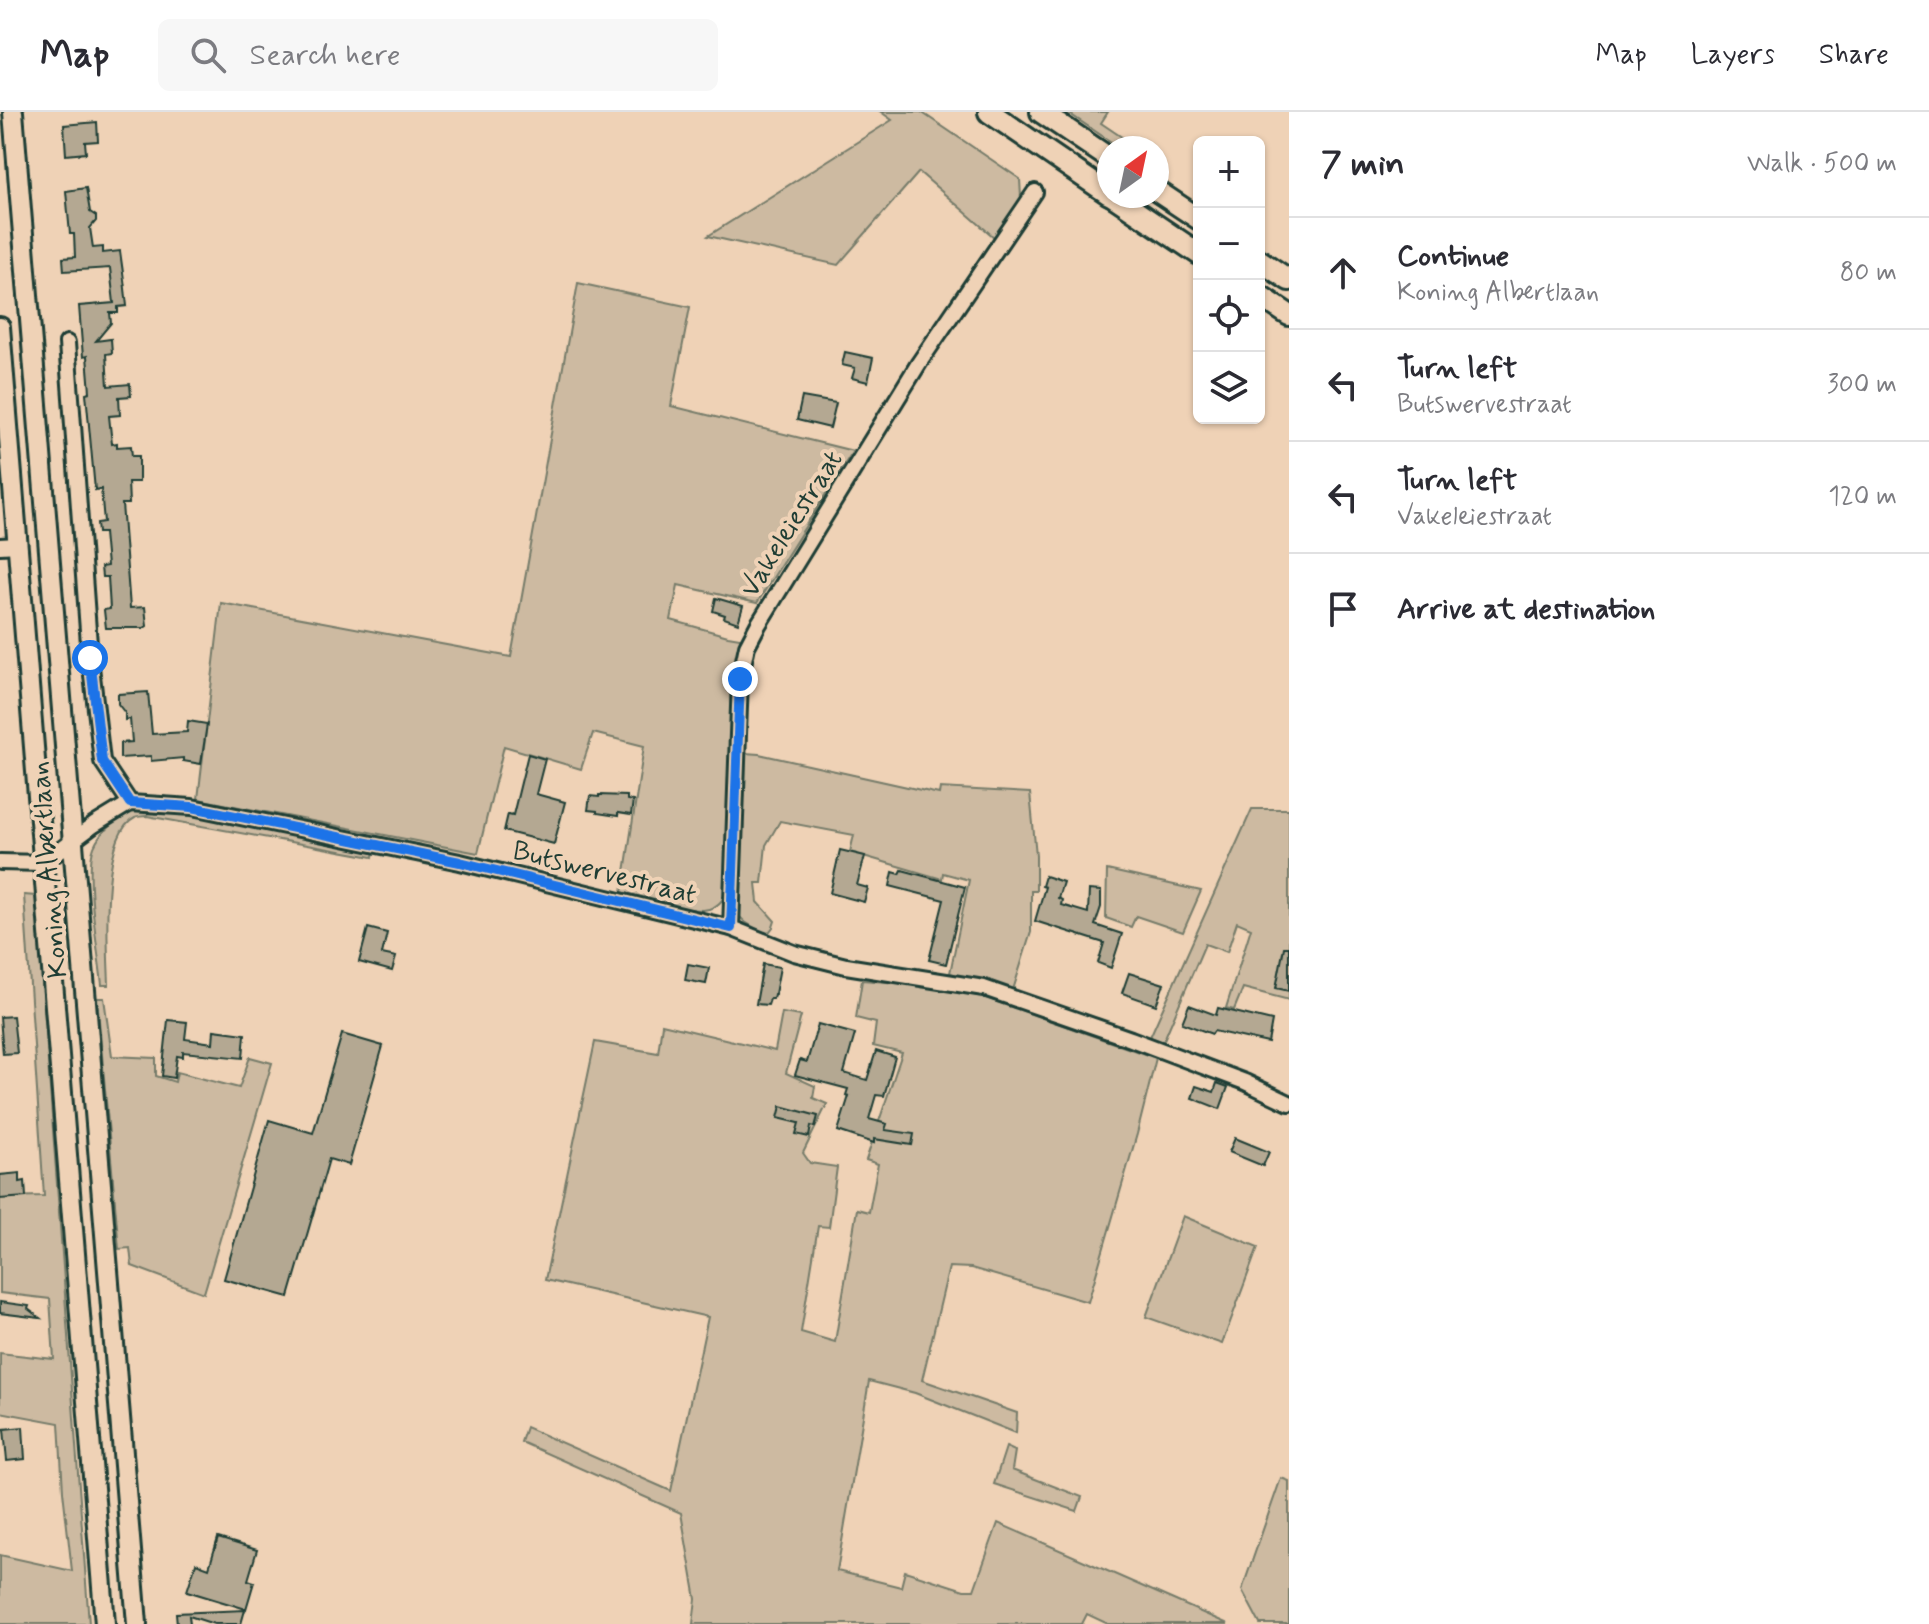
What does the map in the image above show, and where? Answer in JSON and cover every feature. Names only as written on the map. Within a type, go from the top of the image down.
[{"type":"highway","points":[[989,112],[1097,185]]},
{"type":"highway","points":[[1041,112],[1097,150]]},
{"type":"highway","points":[[1169,199],[1193,215]]},
{"type":"highway","points":[[1130,208],[1193,250]]},
{"type":"highway","points":[[1265,264],[1289,280]]},
{"type":"highway","points":[[1265,299],[1289,315]]},
{"type":"main road","name":"Koning Albertlaan","points":[[13,112],[137,1624]]},
{"type":"main road","name":"Koning Albertlaan","points":[[0,327],[9,545],[43,863],[105,1624]]},
{"type":"street","name":"Vakeleiestraat","points":[[731,928],[738,710],[747,646],[919,363],[1035,192]]},
{"type":"street","points":[[0,862],[43,863],[130,803],[102,761],[90,658],[67,343]]},
{"type":"street","name":"Butswervestraat","points":[[130,803],[192,807],[460,862],[731,928],[794,953],[846,966],[984,988],[1131,1039],[1245,1082],[1289,1103]]},
{"type":"shaded area","points":[[881,112],[921,112],[1020,179],[1021,198],[995,238],[919,172],[838,265],[708,236],[892,120]]},
{"type":"shaded area","points":[[1067,112],[1108,112],[1101,123],[1120,136],[1102,136]]},
{"type":"shaded area","points":[[578,283],[690,307],[671,406],[853,451],[757,603],[678,585],[671,620],[740,638],[731,752],[759,754],[939,794],[940,788],[1030,793],[1036,891],[1031,891],[1031,932],[1013,990],[950,973],[969,880],[943,873],[942,879],[850,852],[854,835],[780,821],[766,845],[762,883],[756,883],[758,902],[775,921],[767,935],[738,915],[739,896],[728,822],[727,881],[723,898],[717,905],[706,910],[694,909],[622,892],[644,746],[593,733],[581,769],[504,746],[478,853],[198,799],[221,603],[511,657]]},
{"type":"shaded area","points":[[1252,809],[1289,809],[1289,1000],[1243,988],[1234,1010],[1226,1008],[1251,928],[1237,922],[1227,952],[1205,944],[1163,1042],[1150,1037]]},
{"type":"shaded area","points":[[136,811],[191,813],[374,851],[373,857],[147,816],[136,818],[124,829],[111,869],[107,922],[109,985],[102,985],[91,894],[91,859],[97,840],[106,829]]},
{"type":"shaded area","points":[[1107,870],[1201,891],[1183,932],[1136,916],[1131,927],[1106,918]]},
{"type":"shaded area","points":[[24,895],[36,896],[89,1624],[0,1624],[0,1555],[72,1571],[59,1423],[0,1412],[0,1353],[54,1359],[50,1299],[0,1293],[0,1197],[44,1196]]},
{"type":"shaded area","points":[[862,980],[924,985],[983,997],[1156,1058],[1088,1302],[971,1268],[949,1267],[922,1380],[1017,1413],[1016,1433],[915,1393],[869,1381],[837,1571],[901,1587],[905,1571],[964,1590],[974,1590],[998,1523],[1228,1624],[1108,1624],[1087,1614],[1082,1624],[693,1624],[696,1599],[681,1513],[521,1442],[526,1427],[671,1491],[708,1317],[545,1280],[595,1042],[658,1053],[662,1024],[775,1051],[782,1013],[801,1016],[786,1073],[815,1086],[813,1098],[827,1104],[803,1153],[810,1163],[837,1167],[829,1227],[818,1226],[801,1332],[835,1342],[857,1209],[869,1212],[878,1164],[866,1160],[902,1053],[873,1046],[876,1023],[856,1018]]},
{"type":"shaded area","points":[[97,998],[104,998],[112,1056],[156,1058],[156,1076],[175,1082],[177,1072],[239,1088],[250,1057],[272,1063],[204,1293],[132,1266],[130,1248],[119,1249]]},
{"type":"shaded area","points":[[1183,1216],[1258,1247],[1222,1344],[1146,1317]]},
{"type":"shaded area","points":[[1006,1447],[1015,1451],[1012,1470],[1082,1497],[1077,1511],[994,1484]]},
{"type":"shaded area","points":[[1281,1478],[1289,1481],[1289,1624],[1260,1624],[1242,1590]]},
{"type":"building","points":[[97,122],[98,141],[85,142],[86,153],[66,155],[64,125]]},
{"type":"building","points":[[86,188],[90,212],[96,216],[90,228],[93,248],[103,247],[103,253],[120,251],[124,280],[127,306],[118,307],[118,313],[110,313],[111,323],[96,341],[111,339],[112,353],[106,354],[108,386],[130,384],[131,396],[119,397],[120,415],[109,416],[112,444],[117,443],[117,447],[131,446],[132,456],[139,456],[139,482],[128,482],[129,504],[122,504],[130,608],[145,607],[147,626],[144,628],[106,628],[104,610],[110,609],[108,577],[102,577],[101,567],[107,566],[104,533],[98,533],[97,523],[104,522],[101,489],[95,490],[86,393],[90,392],[87,356],[83,357],[79,306],[114,303],[110,268],[64,271],[63,258],[75,257],[66,191]]},
{"type":"building","points":[[845,352],[873,358],[868,382],[852,378],[855,368],[842,365]]},
{"type":"building","points":[[802,397],[836,403],[830,428],[797,420]]},
{"type":"building","points":[[716,598],[743,606],[738,623],[713,611]]},
{"type":"building","points":[[148,692],[152,734],[187,732],[188,721],[207,724],[201,764],[183,761],[183,758],[151,761],[151,756],[120,758],[120,743],[132,742],[130,719],[125,720],[125,713],[118,704],[118,694]]},
{"type":"building","points":[[528,754],[545,759],[536,794],[565,802],[554,844],[504,831],[508,814],[513,815]]},
{"type":"building","points":[[590,796],[627,796],[627,800],[633,801],[631,815],[618,813],[618,816],[588,810]]},
{"type":"building","points":[[840,850],[865,856],[857,885],[868,888],[864,902],[830,893]]},
{"type":"building","points":[[902,870],[965,887],[946,964],[929,960],[944,900],[890,886],[893,872],[900,874]]},
{"type":"building","points":[[1045,876],[1063,882],[1058,898],[1062,900],[1061,905],[1088,913],[1089,890],[1101,891],[1101,907],[1095,925],[1122,934],[1111,968],[1098,963],[1104,943],[1035,921]]},
{"type":"building","points":[[368,928],[387,933],[382,954],[396,957],[392,971],[359,962]]},
{"type":"building","points":[[1284,947],[1289,947],[1289,991],[1276,988]]},
{"type":"building","points":[[688,964],[709,968],[706,984],[685,980]]},
{"type":"building","points":[[763,964],[780,967],[775,994],[768,1005],[756,1004]]},
{"type":"building","points":[[1129,973],[1164,984],[1156,1005],[1122,993]]},
{"type":"building","points":[[1189,1005],[1216,1015],[1218,1008],[1272,1021],[1268,1043],[1214,1031],[1212,1034],[1182,1023]]},
{"type":"building","points":[[13,1016],[17,1053],[3,1054],[0,1017]]},
{"type":"building","points":[[168,1020],[187,1022],[185,1039],[213,1043],[214,1030],[245,1034],[243,1058],[183,1052],[183,1057],[177,1056],[174,1078],[162,1076]]},
{"type":"building","points":[[818,1024],[855,1034],[844,1073],[867,1080],[876,1051],[895,1057],[884,1096],[876,1095],[869,1119],[887,1124],[885,1130],[914,1134],[912,1145],[874,1139],[874,1143],[838,1131],[849,1096],[846,1095],[848,1089],[795,1075],[800,1060],[807,1062]]},
{"type":"building","points":[[342,1034],[383,1046],[349,1165],[329,1159],[289,1297],[224,1279],[269,1120],[313,1133]]},
{"type":"building","points":[[1217,1083],[1228,1087],[1220,1109],[1192,1098],[1196,1086],[1214,1092]]},
{"type":"building","points":[[781,1106],[818,1116],[815,1127],[811,1126],[809,1137],[796,1134],[799,1123],[778,1118]]},
{"type":"building","points":[[1235,1138],[1269,1152],[1263,1166],[1229,1152]]},
{"type":"building","points":[[20,1173],[20,1182],[25,1181],[26,1197],[0,1199],[0,1175]]},
{"type":"building","points":[[0,1302],[29,1306],[28,1309],[40,1318],[0,1313]]},
{"type":"building","points":[[23,1427],[25,1459],[7,1461],[4,1429]]},
{"type":"building","points":[[218,1538],[257,1550],[248,1580],[254,1582],[246,1609],[187,1591],[196,1563],[209,1568]]},
{"type":"building","points":[[245,1610],[241,1624],[214,1624],[189,1616],[190,1624],[177,1624],[176,1613]]},
{"type":"route","points":[[90,658],[102,761],[130,803],[192,807],[460,862],[731,928],[740,679]]}]
